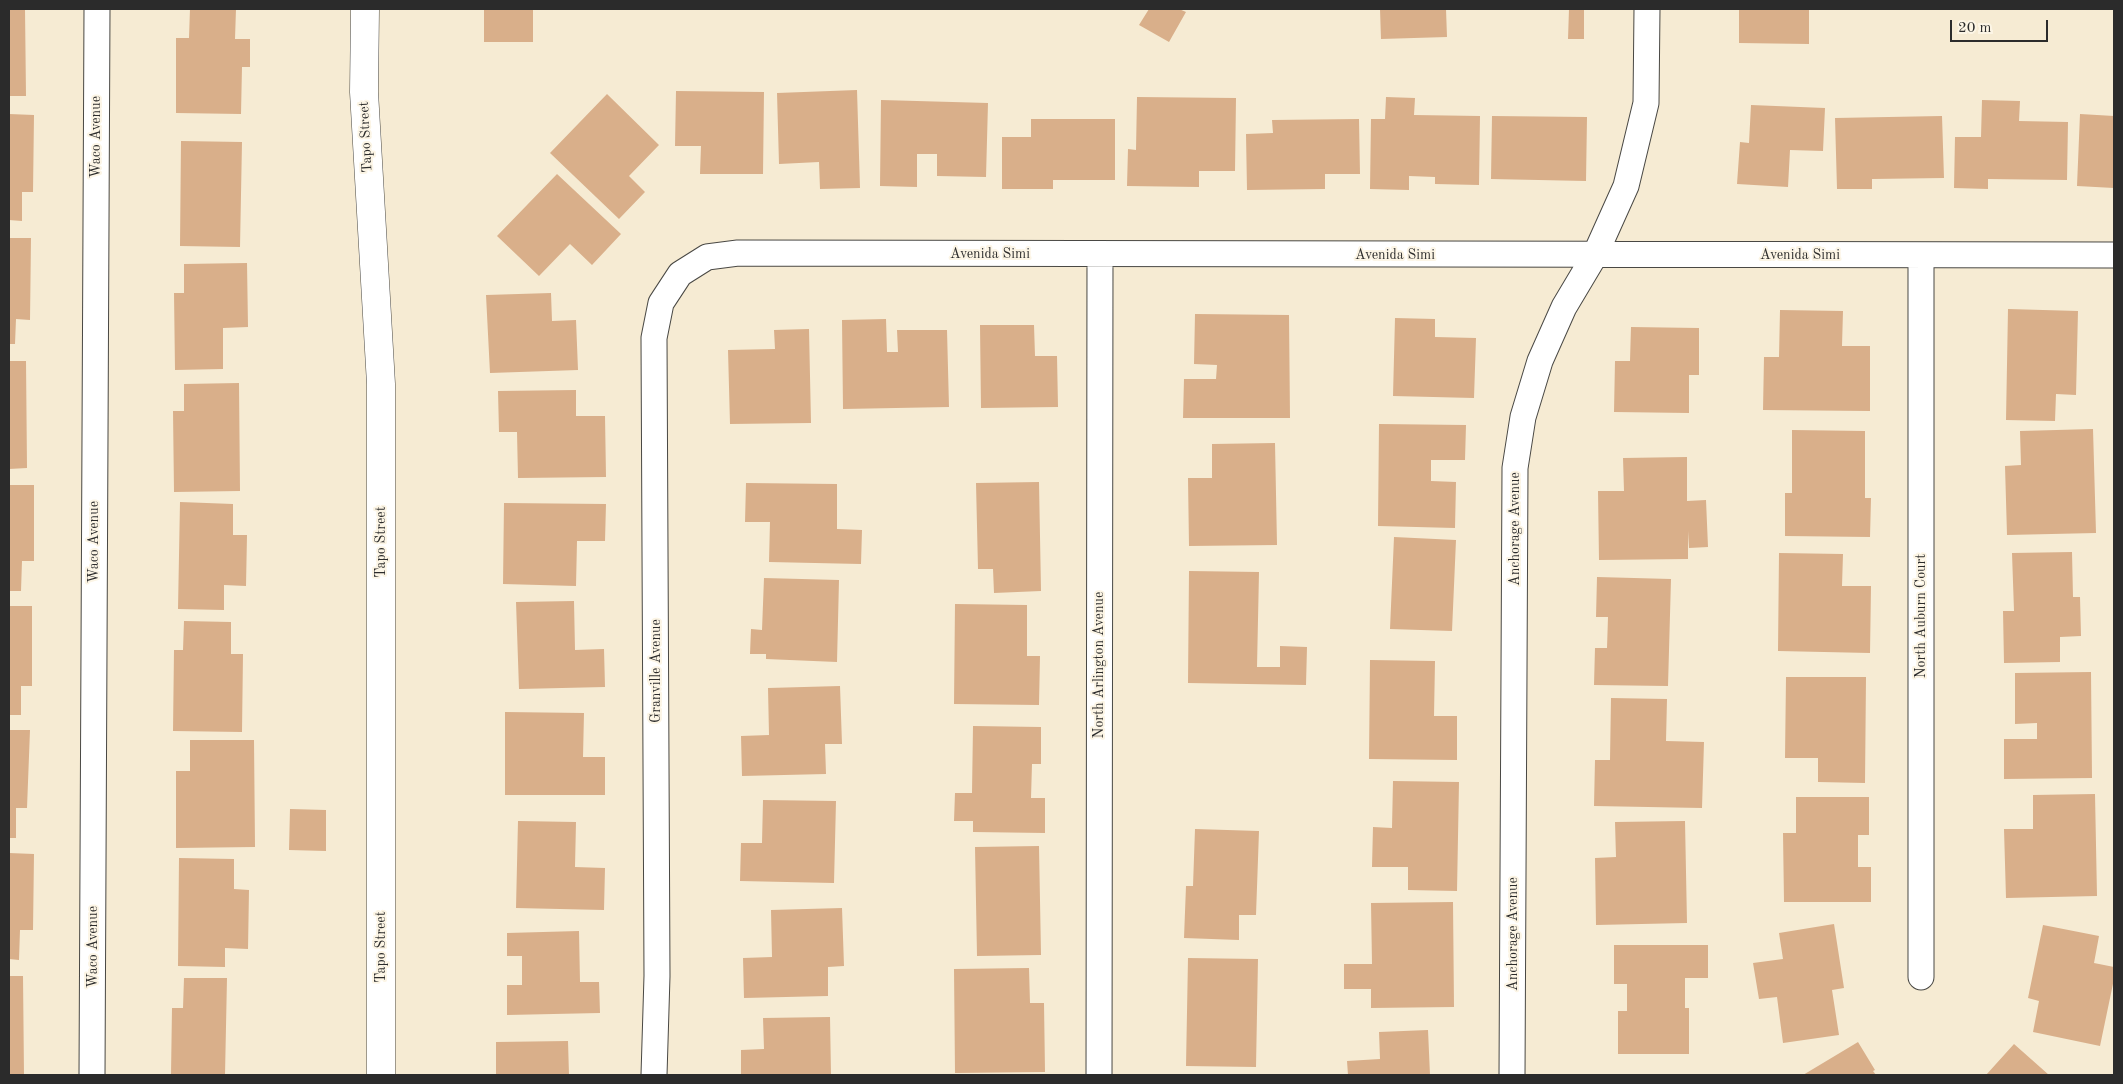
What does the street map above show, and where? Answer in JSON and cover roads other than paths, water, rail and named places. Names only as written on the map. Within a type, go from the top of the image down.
[{"type":"street","name":"Waco Avenue","points":[[92,1075],[97,9]]},
{"type":"street","name":"Tapo Street","points":[[365,9],[364,92],[381,384],[381,1075]]},
{"type":"street","name":"Anchorage Avenue","points":[[1512,1075],[1515,468],[1523,417],[1540,360],[1564,307],[1595,255],[1626,186],[1646,102],[1647,9]]},
{"type":"street","name":"Avenida Simi","points":[[680,274],[707,257],[738,253],[2114,255]]},
{"type":"street","name":"North Arlington Avenue","points":[[1099,1075],[1100,254]]},
{"type":"street","name":"North Auburn Court","points":[[1920,977],[1921,255]]},
{"type":"street","name":"Granville Avenue","points":[[654,1075],[658,976],[654,338],[661,303],[680,274]]}]
